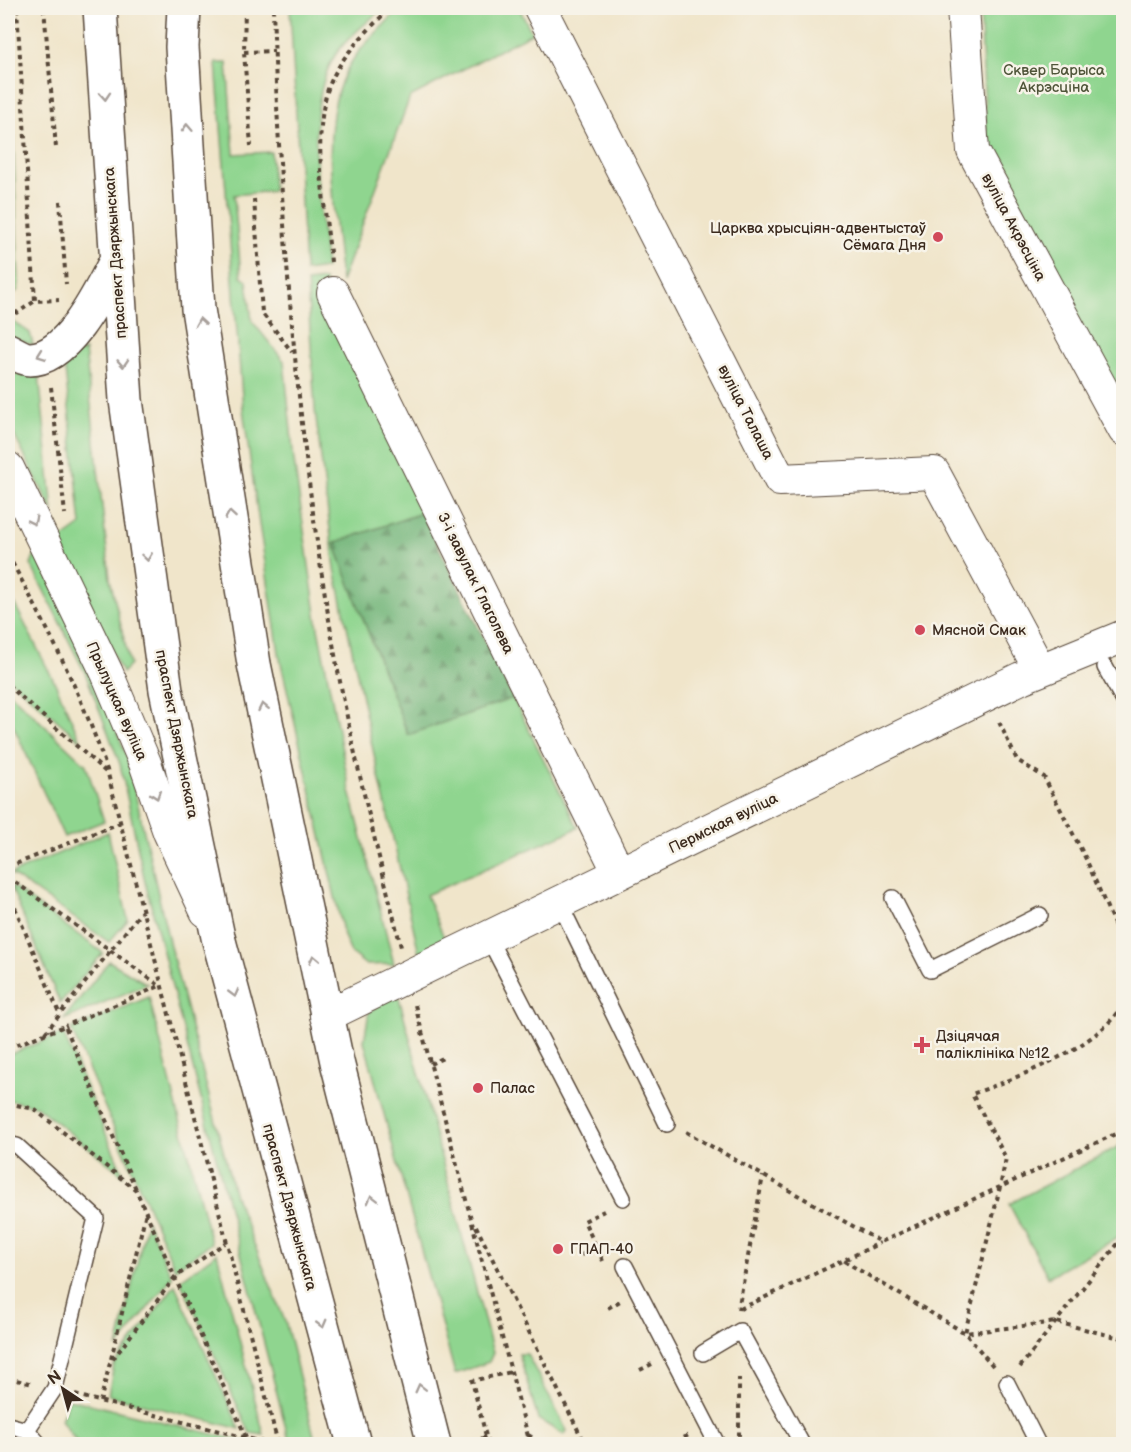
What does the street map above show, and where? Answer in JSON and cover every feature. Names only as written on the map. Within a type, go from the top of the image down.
[{"type":"main road","name":"праспект Дзяржынскага","points":[[100,8],[115,263],[126,400],[166,690],[218,937],[354,1444]]},
{"type":"main road","points":[[184,8],[182,46],[198,309],[254,664],[326,1016],[434,1444]]},
{"type":"main road","points":[[8,350],[29,359],[47,354],[60,345],[94,305],[115,263]]},
{"type":"street","name":"вуліца Талаша","points":[[540,8],[780,480],[934,474],[1040,670]]},
{"type":"street","name":"вуліца Акрэсціна","points":[[963,8],[973,151],[1124,430]]},
{"type":"street","name":"3-і завулак Глаголева","points":[[333,293],[619,873]]},
{"type":"street","name":"Прылуцкая вуліца","points":[[8,468],[107,673],[145,763],[169,832],[218,937]]},
{"type":"street","name":"Пермская вуліца","points":[[326,1016],[1040,670],[1124,636]]},
{"type":"lane","points":[[1105,667],[1124,701]]},
{"type":"lane","points":[[893,898],[930,970],[1040,915]]},
{"type":"lane","points":[[559,902],[673,1123]]},
{"type":"lane","points":[[488,937],[617,1203]]},
{"type":"lane","points":[[8,1144],[17,1146],[96,1218],[55,1388],[27,1430]]},
{"type":"lane","points":[[625,1266],[717,1444]]},
{"type":"lane","points":[[703,1353],[740,1331],[802,1444]]},
{"type":"lane","points":[[1007,1383],[1038,1444]]},
{"type":"lane","points":[[8,1425],[27,1430],[39,1444]]},
{"type":"path","points":[[17,8],[35,301]]},
{"type":"path","points":[[44,8],[56,148]]},
{"type":"path","points":[[244,8],[244,52],[251,146]]},
{"type":"path","points":[[273,8],[294,354],[302,436],[330,627],[359,777],[402,954]]},
{"type":"path","points":[[333,293],[320,136],[327,91],[352,46],[390,8]]},
{"type":"path","points":[[8,15],[17,17]]},
{"type":"path","points":[[244,52],[274,51]]},
{"type":"path","points":[[254,199],[262,313],[294,354]]},
{"type":"path","points":[[60,201],[66,290]]},
{"type":"path","points":[[8,306],[17,313],[35,301],[67,299]]},
{"type":"path","points":[[50,383],[66,518]]},
{"type":"path","points":[[8,555],[61,654],[95,734],[108,774],[225,1243],[278,1444]]},
{"type":"path","points":[[8,685],[108,774]]},
{"type":"path","points":[[996,716],[1017,760],[1044,777],[1086,859],[1124,947]]},
{"type":"path","points":[[8,867],[120,823]]},
{"type":"path","points":[[8,877],[160,986]]},
{"type":"path","points":[[8,891],[60,1015]]},
{"type":"path","points":[[45,1034],[142,911]]},
{"type":"path","points":[[8,1048],[160,986]]},
{"type":"path","points":[[412,997],[530,1444]]},
{"type":"path","points":[[965,1333],[1006,1158],[972,1094],[1009,1081],[1051,1061],[1103,1029],[1124,1004]]},
{"type":"path","points":[[65,1026],[246,1437]]},
{"type":"path","points":[[430,1064],[443,1058]]},
{"type":"path","points":[[8,1104],[34,1109],[136,1190]]},
{"type":"path","points":[[673,1123],[685,1132],[881,1242]]},
{"type":"path","points":[[738,1310],[1124,1130]]},
{"type":"path","points":[[739,1444],[740,1331],[738,1310],[763,1176]]},
{"type":"path","points":[[607,1268],[584,1221],[617,1203]]},
{"type":"path","points":[[100,1402],[146,1212]]},
{"type":"path","points":[[471,1217],[585,1444]]},
{"type":"path","points":[[844,1261],[965,1333],[1007,1383],[1123,1238]]},
{"type":"path","points":[[110,1363],[175,1278],[225,1243]]},
{"type":"path","points":[[581,1255],[597,1247]]},
{"type":"path","points":[[608,1308],[622,1300],[627,1310]]},
{"type":"path","points":[[965,1333],[1056,1322],[1124,1339]]},
{"type":"path","points":[[648,1353],[658,1374]]},
{"type":"path","points":[[640,1370],[654,1363]]},
{"type":"path","points":[[488,1444],[472,1382],[511,1372]]},
{"type":"path","points":[[8,1378],[271,1444]]},
{"type":"path","points":[[684,1425],[693,1444]]},
{"type":"path","points":[[527,1434],[543,1444]]},
{"type":"path","points":[[676,1442],[689,1435]]},
{"type":"path","points":[[462,1444],[486,1437]]},
{"type":"green space","points":[[8,8],[19,283],[18,290],[9,298]]},
{"type":"green space","points":[[290,8],[383,8],[339,50],[324,79],[316,131],[316,160],[326,268],[305,271]]},
{"type":"green space","points":[[400,8],[519,8],[532,33],[410,97],[341,282],[331,171],[333,114],[339,88],[354,58]]},
{"type":"green space","name":"Сквер Барыса Акрэсціна","points":[[980,8],[1123,8],[1123,412],[987,150]]},
{"type":"green space","points":[[216,63],[227,63],[234,154],[271,152],[273,191],[234,195],[241,276],[247,281],[252,321],[284,361],[294,461],[318,628],[350,791],[394,964],[366,965],[351,953],[344,936],[280,659],[243,409]]},
{"type":"green space","points":[[324,280],[422,513],[334,543],[408,734],[513,698],[578,828],[426,895],[446,942],[419,953],[335,569],[315,410],[307,282]]},
{"type":"green space","points":[[8,318],[30,333],[33,345],[8,336]]},
{"type":"green space","points":[[85,350],[110,579],[130,665],[122,673],[59,541],[81,525],[64,359]]},
{"type":"green space","points":[[8,374],[39,375],[53,512],[8,423]]},
{"type":"green space","points":[[422,513],[513,698],[408,735],[334,543]]},
{"type":"green space","points":[[36,551],[91,666],[127,757],[170,946],[235,1196],[286,1324],[316,1444],[290,1444],[145,882],[120,764],[86,675],[31,565]]},
{"type":"green space","points":[[8,591],[56,685],[81,741],[8,678]]},
{"type":"green space","points":[[8,691],[86,765],[104,821],[64,837],[8,714]]},
{"type":"green space","points":[[108,832],[128,920],[109,942],[11,874]]},
{"type":"green space","points":[[10,885],[103,953],[60,1003]]},
{"type":"green space","points":[[109,961],[147,984],[63,1020]]},
{"type":"green space","points":[[397,990],[493,1353],[489,1362],[455,1374],[364,1041],[369,1012]]},
{"type":"green space","points":[[149,997],[211,1243],[175,1269],[71,1029]]},
{"type":"green space","points":[[63,1033],[124,1176],[36,1106],[8,1100],[8,1055]]},
{"type":"green space","points":[[1123,1144],[1123,1225],[1119,1237],[1048,1277],[1009,1204]]},
{"type":"green space","points":[[147,1221],[172,1277],[117,1348]]},
{"type":"green space","points":[[217,1253],[264,1435],[250,1433],[180,1280]]},
{"type":"green space","points":[[175,1285],[240,1429],[108,1395],[114,1365]]},
{"type":"green space","points":[[519,1354],[527,1354],[567,1431],[564,1435],[538,1419]]},
{"type":"green space","points":[[69,1399],[254,1444],[78,1444],[61,1420]]},
{"type":"place","name":"Царква хрысціян-адвентыстаў Сёмага Дня","points":[[938,237]]},
{"type":"place","name":"Мясной Смак","points":[[920,630]]},
{"type":"place","name":"Дзіцячая паліклініка №12","points":[[922,1045]]},
{"type":"place","name":"Палас","points":[[478,1088]]},
{"type":"place","name":"ГПАП-40","points":[[558,1249]]}]
